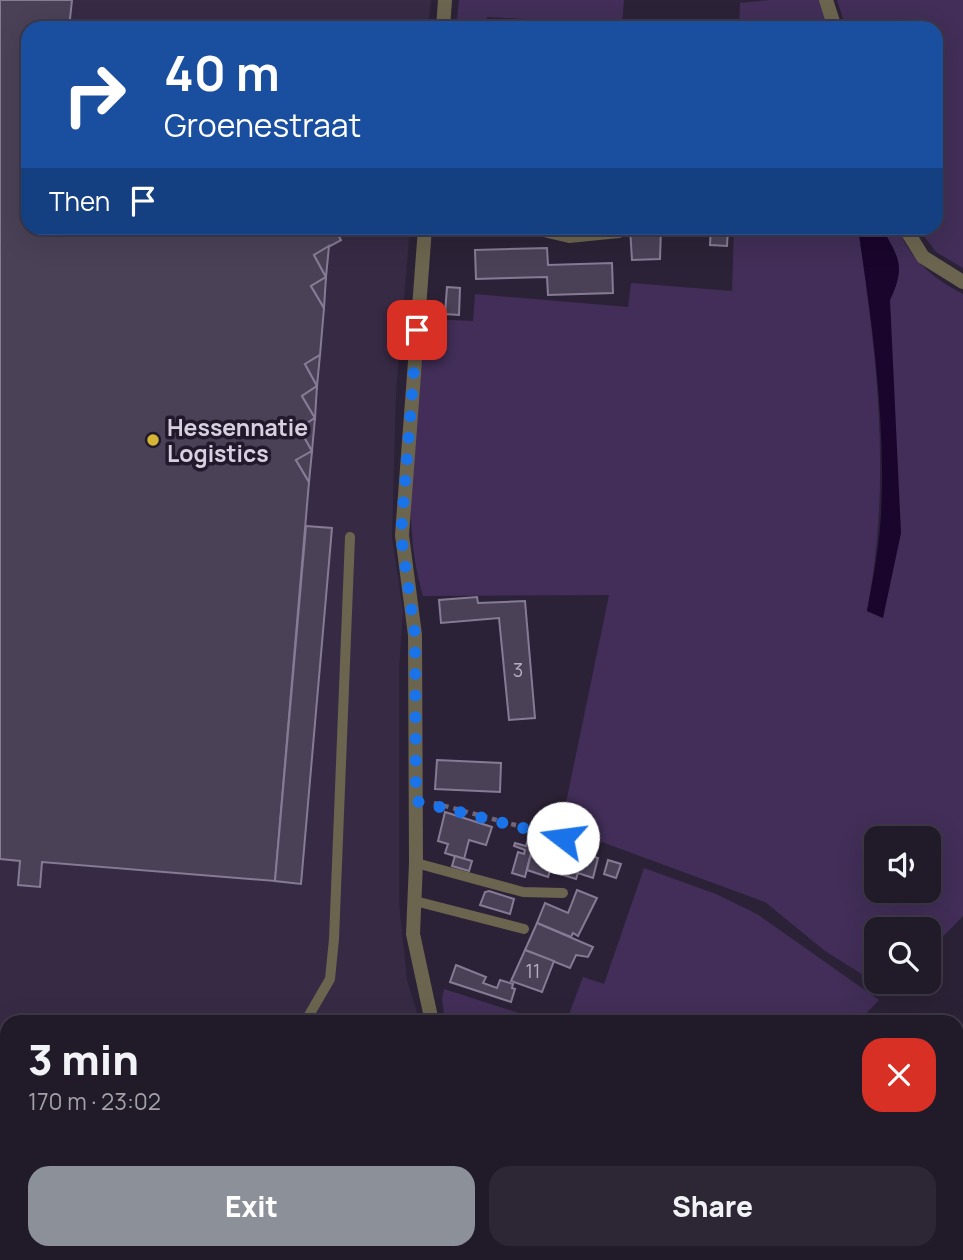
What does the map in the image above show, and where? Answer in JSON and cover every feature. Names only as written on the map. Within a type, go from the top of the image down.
[{"type":"street","points":[[444,21],[445,0]]},
{"type":"street","points":[[826,0],[833,21]]},
{"type":"street","points":[[424,235],[401,535],[415,635],[416,863],[413,934],[430,1015]]},
{"type":"street","points":[[909,235],[923,257],[963,282]]},
{"type":"lane","points":[[556,235],[569,238],[599,235]]},
{"type":"lane","points":[[309,1015],[330,979],[334,939],[350,537]]},
{"type":"lane","points":[[416,863],[523,892],[563,893]]},
{"type":"lane","points":[[415,901],[524,929]]},
{"type":"path","points":[[416,801],[563,838]]},
{"type":"shaded area","name":"Hessennatie Logistics","points":[[0,0],[431,0],[429,21],[21,21],[21,235],[409,235],[396,393],[392,537],[403,612],[399,669],[399,903],[407,980],[418,1015],[0,1015]]},
{"type":"shaded area","points":[[459,0],[624,0],[622,21],[487,17],[486,21],[457,21]]},
{"type":"shaded area","points":[[819,0],[826,21],[739,21],[740,3]]},
{"type":"shaded area","points":[[837,0],[963,0],[963,268],[936,252],[923,235],[943,235],[943,21],[844,21]]},
{"type":"shaded area","points":[[734,235],[859,235],[871,324],[879,419],[879,514],[867,611],[883,618],[890,299],[897,272],[894,254],[886,235],[901,235],[923,267],[963,294],[963,916],[941,939],[941,917],[864,917],[864,975],[825,951],[765,902],[561,827],[609,595],[423,596],[415,563],[411,494],[415,423],[427,319],[473,321],[475,294],[628,307],[631,283],[732,291]]},
{"type":"shaded area","points":[[859,235],[886,235],[896,255],[899,270],[890,300],[901,533],[883,618],[867,611],[876,563],[882,479],[880,407]]},
{"type":"shaded area","points":[[644,868],[716,894],[757,914],[864,989],[864,994],[870,994],[879,1000],[865,1015],[569,1015],[583,977],[604,984]]},
{"type":"shaded area","points":[[444,989],[525,1015],[444,1015]]},
{"type":"building","name":"Hessennatie Logistics","points":[[0,0],[72,0],[70,21],[21,21],[21,235],[338,235],[341,240],[314,255],[326,277],[311,286],[324,308],[320,355],[305,364],[317,386],[302,396],[315,418],[299,428],[312,451],[296,460],[309,482],[275,881],[42,862],[40,887],[18,885],[20,861],[0,859]]},
{"type":"building","points":[[630,235],[661,235],[660,259],[632,260]]},
{"type":"building","points":[[711,235],[728,235],[727,246],[710,245]]},
{"type":"building","points":[[329,246],[326,277],[314,255]]},
{"type":"building","points":[[547,248],[548,265],[612,263],[613,293],[548,295],[547,277],[476,279],[475,250]]},
{"type":"building","points":[[326,277],[324,308],[311,286]]},
{"type":"building","points":[[447,287],[460,288],[459,315],[445,314]]},
{"type":"building","points":[[320,355],[317,386],[305,364]]},
{"type":"building","points":[[317,386],[315,418],[302,396]]},
{"type":"building","points":[[315,418],[312,451],[299,428]]},
{"type":"building","points":[[312,451],[309,482],[296,460]]},
{"type":"building","points":[[306,526],[332,528],[301,884],[275,881]]},
{"type":"building","points":[[477,597],[478,603],[525,601],[535,718],[509,720],[499,618],[441,623],[439,600]]},
{"type":"building","points":[[437,760],[501,763],[500,792],[435,789]]},
{"type":"building","points":[[445,812],[492,827],[486,845],[469,840],[464,859],[445,853],[448,844],[438,841]]},
{"type":"building","points":[[528,839],[534,841],[525,877],[512,873],[518,852],[524,854],[525,850],[514,846],[515,843],[526,846]]},
{"type":"building","points":[[534,841],[598,858],[593,878],[578,873],[576,879],[550,871],[548,877],[527,870]]},
{"type":"building","points":[[455,856],[472,861],[469,871],[452,866]]},
{"type":"building","points":[[608,860],[621,864],[616,878],[604,874]]},
{"type":"building","points":[[577,890],[597,898],[578,936],[573,933],[571,937],[537,923],[545,903],[568,913]]},
{"type":"building","points":[[485,892],[514,899],[510,914],[480,905]]},
{"type":"building","points":[[537,923],[593,947],[588,957],[576,955],[570,968],[525,950]]},
{"type":"building","points":[[525,950],[554,961],[542,992],[511,981]]},
{"type":"building","points":[[456,965],[486,977],[483,983],[497,988],[500,980],[513,984],[512,988],[515,989],[511,1002],[450,982]]},
{"type":"place","name":"Hessennatie Logistics","points":[[153,440]]},
{"type":"route","points":[[417,330],[401,535],[415,635],[416,801],[563,838]]}]
